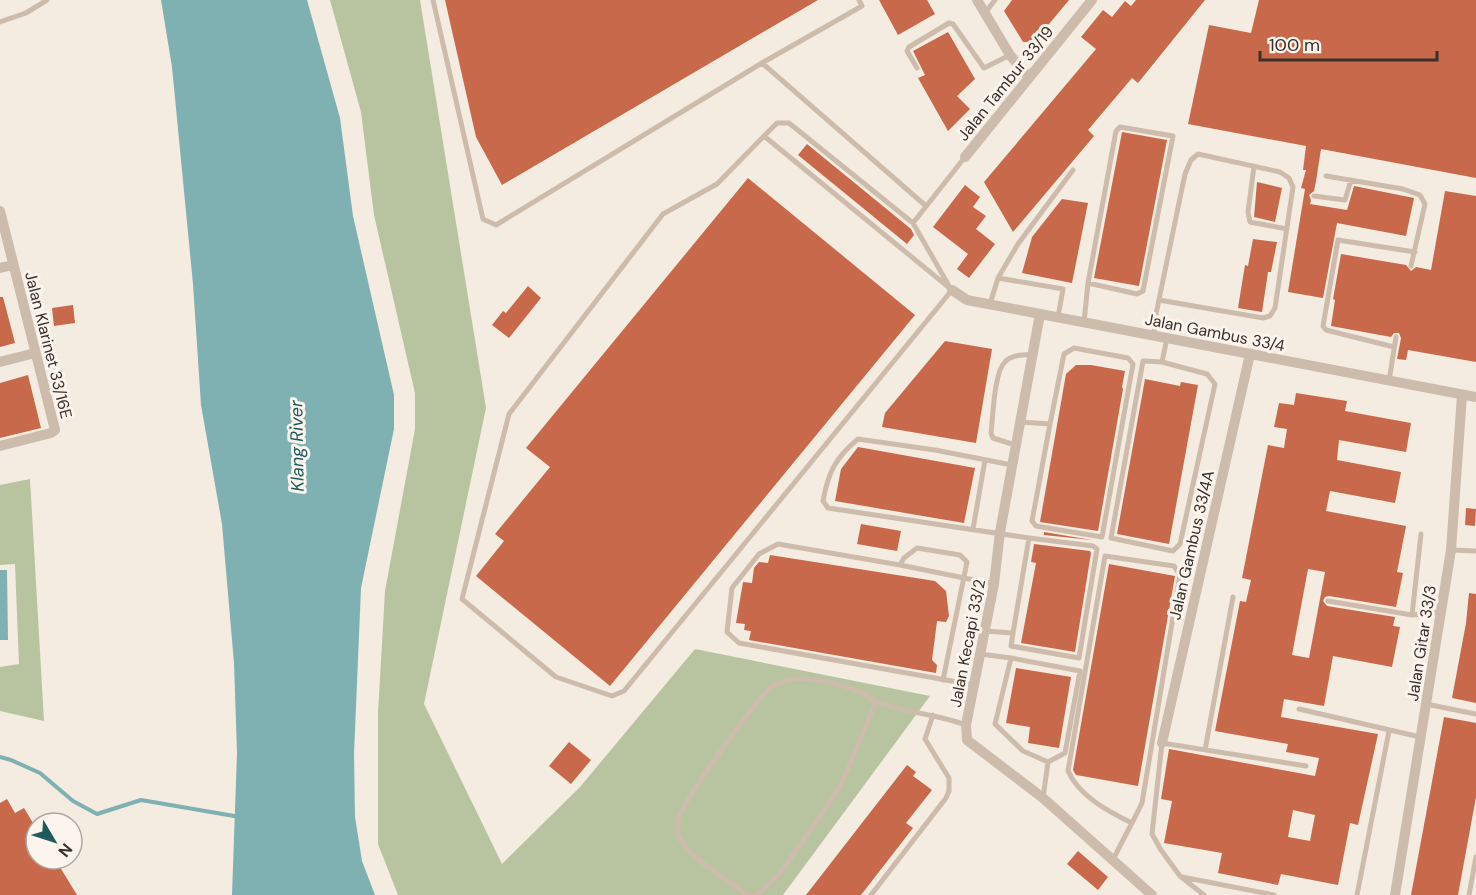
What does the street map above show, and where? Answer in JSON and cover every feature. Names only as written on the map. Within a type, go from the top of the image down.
[{"type":"street","points":[[977,0],[1011,55],[1029,78]]},
{"type":"street","name":"Jalan Tambur 33/19","points":[[965,157],[1092,0]]},
{"type":"street","name":"Jalan Klarinet 33/16E","points":[[0,212],[55,430],[51,434],[0,446]]},
{"type":"street","points":[[0,268],[13,265]]},
{"type":"street","name":"Jalan Gambus 33/4","points":[[952,290],[967,300],[1476,397]]},
{"type":"street","name":"Jalan Kecapi 33/2","points":[[1040,314],[1000,532],[994,584],[966,725],[967,740],[1043,798],[1152,895]]},
{"type":"street","points":[[0,362],[35,353]]},
{"type":"street","name":"Jalan Gambus 33/4A","points":[[1162,743],[1250,354]]},
{"type":"street","name":"Jalan Gitar 33/3","points":[[1395,895],[1451,550],[1462,394]]},
{"type":"lane","points":[[0,22],[26,13],[47,0]]},
{"type":"lane","points":[[433,0],[483,219],[496,225],[762,63],[862,6],[859,0]]},
{"type":"lane","points":[[985,13],[995,0]]},
{"type":"lane","points":[[917,68],[907,51],[909,47],[949,24],[953,24],[984,68],[1011,55]]},
{"type":"lane","points":[[762,63],[926,206]]},
{"type":"lane","points":[[777,123],[789,123],[913,223],[952,290],[624,691],[612,696],[556,678],[462,599],[509,414],[663,214],[717,184],[777,123]]},
{"type":"lane","points":[[1084,322],[1088,283],[1116,131],[1120,127],[1173,136],[1143,291],[1137,294],[1088,283]]},
{"type":"lane","points":[[764,136],[952,290]]},
{"type":"lane","points":[[1154,336],[1159,300],[1185,174],[1191,160],[1198,154],[1280,172],[1288,178],[1293,187],[1275,308],[1270,316],[1263,318],[1159,300]]},
{"type":"lane","points":[[913,223],[965,157]]},
{"type":"lane","points":[[1254,166],[1248,213],[1250,222],[1287,229]]},
{"type":"lane","points":[[990,304],[998,278],[1018,244],[1073,170]]},
{"type":"lane","points":[[1326,176],[1403,189],[1420,195],[1425,204],[1411,266]]},
{"type":"lane","points":[[1314,196],[1345,200],[1351,180]]},
{"type":"lane","points":[[1394,347],[1338,334],[1326,330],[1323,326],[1338,240],[1415,252]]},
{"type":"lane","points":[[998,278],[1063,289],[1058,317]]},
{"type":"lane","points":[[1162,362],[1167,338]]},
{"type":"lane","points":[[1389,381],[1396,338]]},
{"type":"lane","points":[[1074,348],[1128,358],[1133,364],[1102,537],[1036,526],[1032,521],[1050,424],[1064,354],[1074,348]]},
{"type":"lane","points":[[1015,445],[993,438],[991,433],[999,371],[1005,361],[1022,354],[1032,355]]},
{"type":"lane","points":[[1143,361],[1162,362],[1207,374],[1215,384],[1180,544],[1173,551],[1111,538],[1143,361]]},
{"type":"lane","points":[[1020,422],[1050,424]]},
{"type":"lane","points":[[1012,465],[935,450],[858,439],[845,450],[827,478],[823,501],[828,508],[1094,546],[1097,549],[1079,658],[1011,646],[1029,538]]},
{"type":"lane","points":[[973,529],[985,460]]},
{"type":"lane","points":[[1412,615],[1421,534]]},
{"type":"lane","points":[[974,685],[739,644],[727,632],[732,588],[759,554],[778,544],[994,584]]},
{"type":"lane","points":[[900,565],[904,558],[917,548],[960,555],[967,562],[943,680]]},
{"type":"lane","points":[[1451,550],[1476,551]]},
{"type":"lane","points":[[1113,860],[1132,823],[1142,803],[1180,575],[1174,566],[1106,556],[1068,771],[1074,784],[1112,814],[1132,823]]},
{"type":"lane","points":[[1205,750],[1233,597]]},
{"type":"lane","points":[[1328,601],[1412,615],[1442,612]]},
{"type":"lane","points":[[984,631],[1013,633]]},
{"type":"lane","points":[[980,654],[1080,672],[1065,753],[1048,762]]},
{"type":"lane","points":[[1011,658],[995,724],[1023,751],[1048,762]]},
{"type":"lane","points":[[751,895],[702,861],[681,842],[677,828],[679,816],[700,783],[754,707],[773,686],[799,679],[813,680],[845,687],[876,702],[966,725]]},
{"type":"lane","points":[[756,895],[782,872],[831,801],[843,780],[876,702]]},
{"type":"lane","points":[[1426,704],[1476,714]]},
{"type":"lane","points":[[1299,709],[1421,738]]},
{"type":"lane","points":[[871,895],[946,798],[949,791],[950,778],[925,739],[933,715]]},
{"type":"lane","points":[[1357,895],[1389,731]]},
{"type":"lane","points":[[1204,895],[1180,876],[1152,834],[1162,743],[1306,766]]},
{"type":"lane","points":[[1043,798],[1048,762]]},
{"type":"lane","points":[[1469,895],[1476,857]]},
{"type":"lane","points":[[1180,876],[1274,895]]},
{"type":"green space","points":[[330,0],[420,0],[486,408],[424,704],[502,864],[580,787],[695,649],[930,696],[783,895],[398,895],[378,844],[378,713],[385,591],[415,429],[415,393],[374,215],[361,112]]},
{"type":"green space","points":[[30,479],[44,721],[0,711],[0,667],[19,664],[15,564],[0,565],[0,485]]},
{"type":"water","name":"Klang River","points":[[161,0],[307,0],[340,118],[353,216],[394,395],[394,429],[361,588],[354,754],[355,817],[362,861],[375,895],[232,895],[237,753],[234,663],[222,524],[201,405],[193,284],[172,67]]},
{"type":"water","points":[[0,570],[7,570],[8,640],[0,640]]},
{"type":"building","points":[[445,0],[818,0],[502,185],[476,137]]},
{"type":"building","points":[[879,0],[927,0],[935,14],[898,35]]},
{"type":"building","points":[[1012,0],[1069,0],[1034,42],[1023,42],[1004,11]]},
{"type":"building","points":[[1136,0],[1205,0],[1138,83],[1132,78],[1088,130],[1094,136],[1013,232],[984,182],[1096,49],[1081,37],[1103,10],[1112,17],[1125,1],[1131,6]]},
{"type":"building","points":[[1259,0],[1476,0],[1476,178],[1321,149],[1314,191],[1309,195],[1310,204],[1347,210],[1354,186],[1414,198],[1406,236],[1337,223],[1323,298],[1288,292],[1305,189],[1301,188],[1306,170],[1303,170],[1306,146],[1188,124],[1209,25],[1251,33]]},
{"type":"building","points":[[948,32],[975,79],[957,96],[970,109],[948,131],[918,78],[925,75],[913,51]]},
{"type":"building","points":[[1122,132],[1167,140],[1139,286],[1094,278]]},
{"type":"building","points":[[807,144],[911,229],[914,235],[907,244],[798,155]]},
{"type":"building","points":[[748,178],[915,315],[610,686],[476,576],[504,541],[495,534],[550,467],[526,448]]},
{"type":"building","points":[[1257,182],[1282,188],[1275,222],[1254,217]]},
{"type":"building","points":[[965,185],[980,197],[973,207],[986,216],[976,229],[995,244],[969,278],[957,269],[968,254],[933,227]]},
{"type":"building","points":[[1445,191],[1476,196],[1476,362],[1408,350],[1406,360],[1397,359],[1401,338],[1399,333],[1394,333],[1391,337],[1331,326],[1341,254],[1406,265],[1411,271],[1416,267],[1431,270]]},
{"type":"building","points":[[1062,199],[1088,203],[1072,283],[1022,273],[1032,237]]},
{"type":"building","points":[[1253,239],[1277,242],[1271,272],[1268,272],[1262,312],[1238,308],[1245,265],[1248,266]]},
{"type":"building","points":[[528,286],[541,298],[509,338],[492,325],[503,311],[506,313]]},
{"type":"building","points":[[0,297],[3,297],[15,343],[0,347]]},
{"type":"building","points":[[73,305],[75,323],[54,326],[52,308]]},
{"type":"building","points":[[945,341],[992,349],[976,443],[882,427],[885,413]]},
{"type":"building","points":[[1076,365],[1091,365],[1125,371],[1098,531],[1040,522],[1066,374]]},
{"type":"building","points":[[28,375],[41,428],[0,438],[0,383]]},
{"type":"building","points":[[1145,379],[1180,386],[1181,382],[1198,385],[1169,544],[1117,534]]},
{"type":"building","points":[[1296,393],[1347,401],[1345,411],[1411,423],[1406,452],[1339,440],[1337,460],[1401,472],[1395,503],[1330,491],[1326,511],[1406,526],[1397,572],[1403,573],[1396,607],[1329,596],[1323,601],[1327,606],[1395,617],[1393,626],[1400,627],[1392,667],[1333,656],[1324,706],[1284,699],[1281,717],[1378,734],[1358,825],[1350,823],[1338,885],[1281,874],[1278,885],[1218,873],[1222,853],[1164,843],[1172,801],[1161,799],[1169,749],[1315,776],[1319,758],[1286,752],[1288,744],[1215,731],[1240,601],[1246,602],[1251,580],[1242,578],[1268,445],[1284,448],[1287,429],[1274,427],[1279,403],[1294,405]],"holes":[[[1308,569],[1325,572],[1309,658],[1292,655]],[[1293,810],[1315,815],[1310,841],[1288,837]]]},
{"type":"building","points":[[858,447],[975,468],[964,523],[835,501],[841,469]]},
{"type":"building","points":[[1466,508],[1476,509],[1475,526],[1465,525]]},
{"type":"building","points":[[861,524],[901,531],[897,551],[857,544]]},
{"type":"building","points":[[1044,532],[1092,540],[1044,535]]},
{"type":"building","points":[[1034,544],[1090,551],[1091,553],[1075,652],[1021,643],[1036,563],[1031,562]]},
{"type":"building","points":[[770,555],[935,581],[946,591],[949,616],[946,622],[937,621],[932,660],[937,665],[936,673],[749,640],[751,631],[744,630],[745,624],[736,623],[743,582],[752,583],[754,568],[759,562],[768,563]]},
{"type":"building","points":[[1109,564],[1175,576],[1138,786],[1076,775],[1073,770]]},
{"type":"building","points":[[1469,593],[1476,594],[1476,703],[1452,698],[1466,623]]},
{"type":"building","points":[[1016,668],[1071,677],[1059,748],[1028,743],[1030,727],[1006,723]]},
{"type":"building","points":[[1444,717],[1476,723],[1476,797],[1458,895],[1411,895]]},
{"type":"building","points":[[569,742],[591,760],[571,784],[549,766]]},
{"type":"building","points":[[907,765],[916,772],[913,776],[932,790],[906,823],[913,828],[861,895],[806,895]]},
{"type":"building","points":[[7,799],[15,813],[24,808],[26,811],[24,871],[62,871],[77,895],[0,895],[0,803]]},
{"type":"building","points":[[1078,851],[1108,877],[1098,890],[1067,864]]},
{"type":"waterway","points":[[0,757],[40,773],[73,801],[97,814],[141,800],[240,817]]}]
